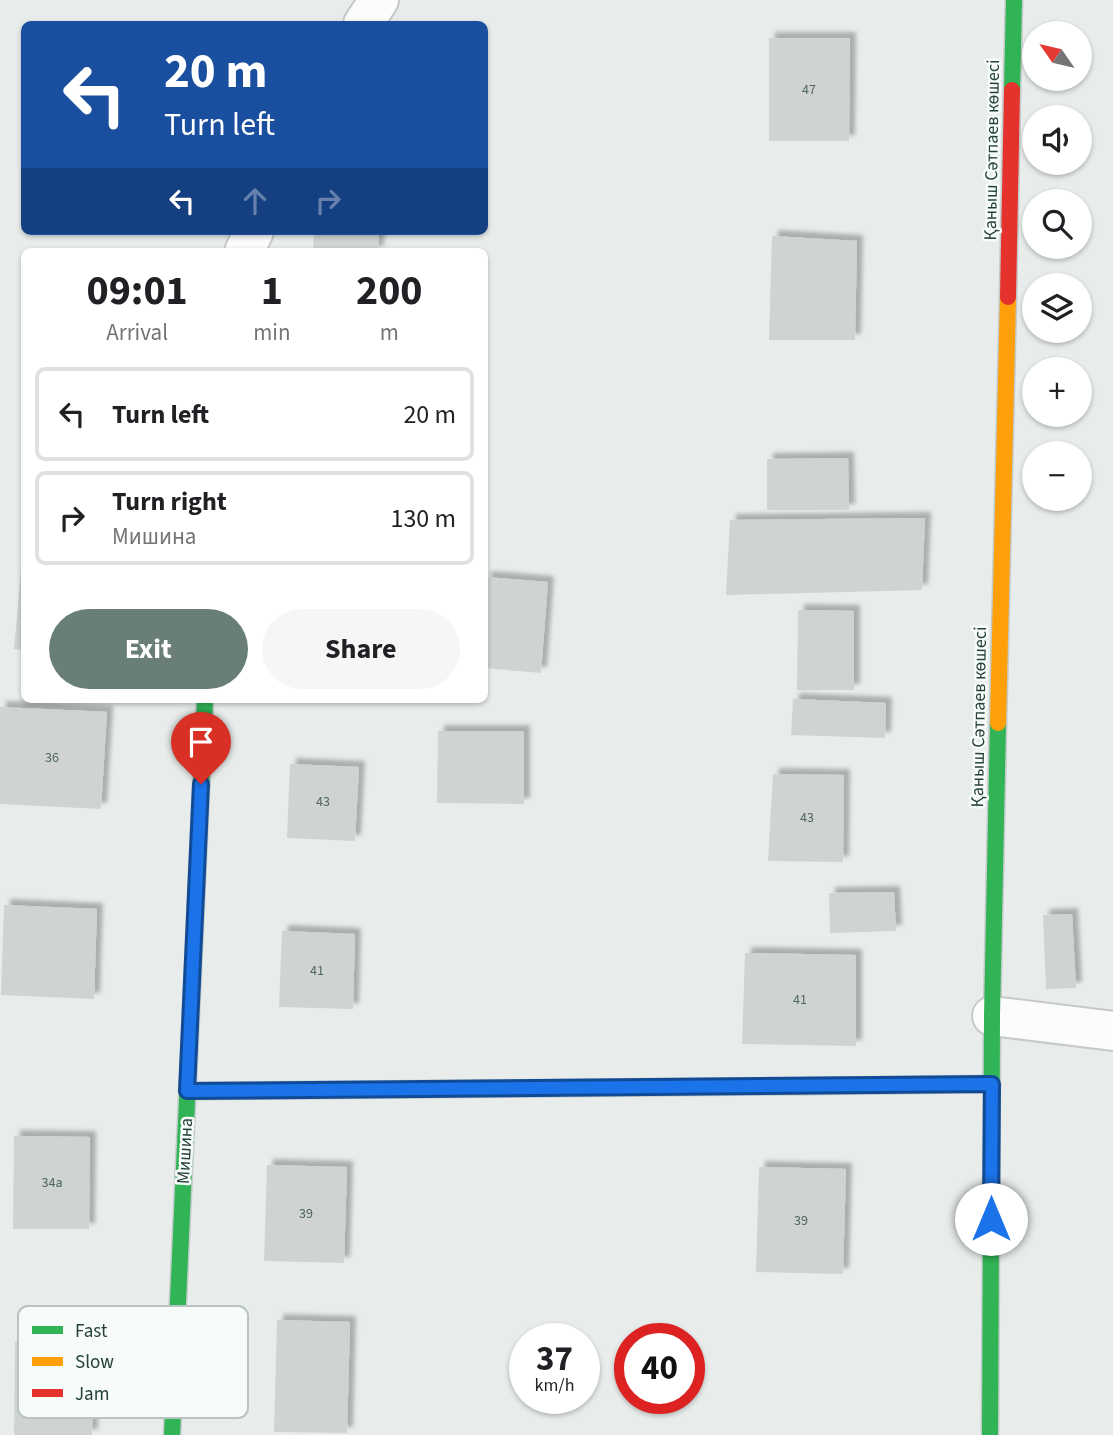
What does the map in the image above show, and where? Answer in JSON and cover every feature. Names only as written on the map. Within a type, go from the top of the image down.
[{"type":"street","points":[[365,21],[379,0]]},
{"type":"street","name":"Қаныш Сәтпаев көшесі","points":[[990,1435],[992,1016],[1014,0]]},
{"type":"street","name":"Мишина","points":[[178,1306],[205,703]]},
{"type":"street","points":[[992,1016],[1113,1031]]},
{"type":"street","points":[[187,1091],[992,1084]]},
{"type":"building","points":[[769,38],[850,38],[849,141],[769,141]]},
{"type":"building","points":[[314,235],[379,235],[378,248],[313,248]]},
{"type":"building","points":[[772,236],[857,241],[855,340],[769,340]]},
{"type":"building","points":[[848,458],[849,510],[767,510],[767,459]]},
{"type":"building","points":[[925,518],[922,590],[726,595],[730,520]]},
{"type":"building","points":[[21,571],[21,650],[14,649]]},
{"type":"building","points":[[488,577],[548,582],[541,673],[488,668]]},
{"type":"building","points":[[798,610],[854,611],[854,690],[797,690]]},
{"type":"building","points":[[793,699],[886,703],[885,738],[791,735]]},
{"type":"building","points":[[0,707],[107,712],[101,809],[0,804]]},
{"type":"building","points":[[438,731],[524,731],[524,804],[437,803]]},
{"type":"building","points":[[290,764],[359,767],[355,841],[287,838]]},
{"type":"building","points":[[773,774],[844,775],[843,862],[768,861]]},
{"type":"building","points":[[894,892],[896,931],[830,933],[829,893]]},
{"type":"building","points":[[4,905],[97,909],[94,999],[1,995]]},
{"type":"building","points":[[1072,914],[1076,988],[1046,989],[1043,915]]},
{"type":"building","points":[[282,931],[355,934],[353,1009],[279,1007]]},
{"type":"building","points":[[745,953],[856,955],[856,1046],[742,1044]]},
{"type":"building","points":[[14,1136],[90,1137],[89,1229],[13,1229]]},
{"type":"building","points":[[267,1165],[347,1167],[344,1263],[264,1261]]},
{"type":"building","points":[[759,1167],[846,1169],[843,1274],[756,1272]]},
{"type":"building","points":[[277,1320],[350,1322],[347,1433],[274,1432]]},
{"type":"building","points":[[15,1342],[18,1342],[18,1418],[92,1418],[92,1435],[14,1435]]},
{"type":"traffic: fast","points":[[1012,90],[1014,0]]},
{"type":"traffic: fast","points":[[178,1306],[205,703]]},
{"type":"traffic: fast","points":[[990,1435],[992,1016],[998,723]]},
{"type":"traffic: fast","points":[[187,1091],[806,1086]]},
{"type":"traffic: fast","points":[[172,1435],[173,1418]]},
{"type":"traffic: slow","points":[[998,723],[1008,297]]},
{"type":"traffic: jam","points":[[1008,297],[1012,90]]},
{"type":"traffic: jam","points":[[806,1086],[992,1084]]},
{"type":"route","points":[[201,784],[187,1091],[992,1084],[991,1219]]}]
